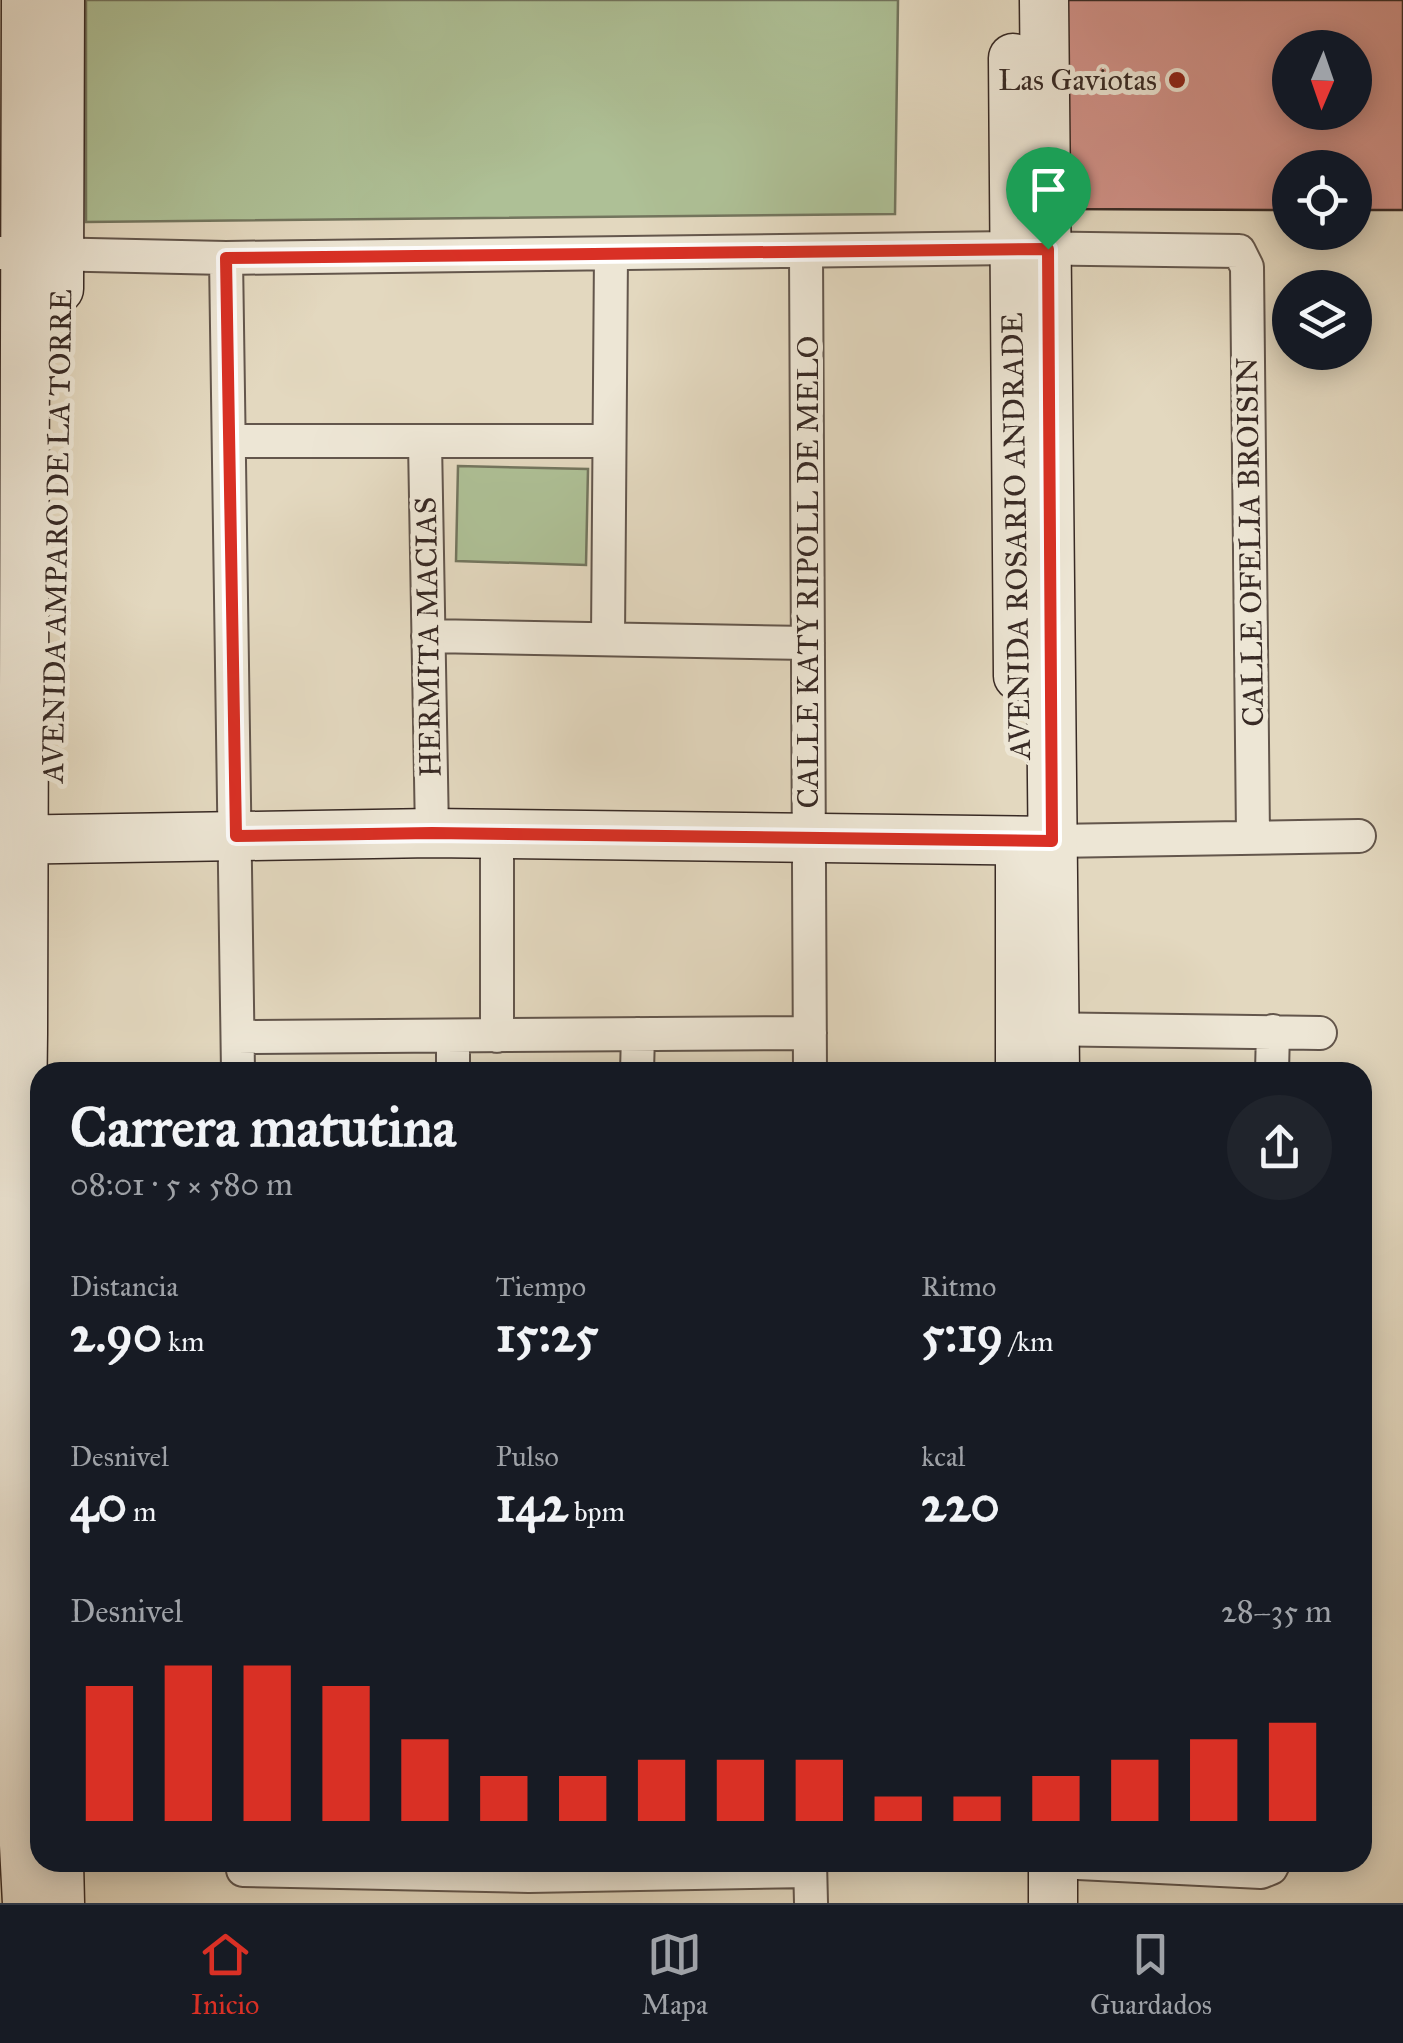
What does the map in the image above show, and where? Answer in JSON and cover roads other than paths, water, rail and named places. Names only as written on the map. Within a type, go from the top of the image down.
[{"type":"street","name":"AVENIDA AMPARO DE LA TORRE","points":[[26,0],[25,840],[32,1043]]},
{"type":"street","name":"AVENIDA AMPARO DE LA TORRE","points":[[28,254],[60,0]]},
{"type":"street","name":"AVENIDA ROSARIO ANDRADE","points":[[1013,0],[1030,249],[1038,1051]]},
{"type":"street","name":"AVENIDA ROSARIO ANDRADE","points":[[1030,249],[1044,0]]},
{"type":"street","points":[[28,254],[226,258],[1030,249]]},
{"type":"street","name":"CALLE OFELIA BROISIN","points":[[1030,249],[1238,251],[1247,267],[1253,836]]},
{"type":"street","name":"CALLE KATY RIPOLL DE MELO","points":[[806,252],[810,1062]]},
{"type":"street","points":[[608,638],[612,254]]},
{"type":"street","points":[[226,258],[238,1062]]},
{"type":"street","points":[[231,441],[610,441]]},
{"type":"street","name":"HERMITA MACIAS","points":[[425,442],[432,833]]},
{"type":"street","points":[[428,636],[808,643]]},
{"type":"street","points":[[25,840],[432,833],[1036,842],[1359,836]]},
{"type":"street","points":[[497,833],[497,1036]]},
{"type":"street","points":[[1272,1062],[1273,1031]]},
{"type":"street","points":[[1038,1051],[1273,1031],[1320,1032]]},
{"type":"street","points":[[637,1062],[638,1034]]},
{"type":"street","points":[[238,1038],[810,1034]]},
{"type":"street","points":[[452,1038],[452,1062]]},
{"type":"street","name":"AVENIDA AMPARO DE LA TORRE","points":[[30,1084],[20,1288],[18,1671],[30,1795]]},
{"type":"street","points":[[1025,1903],[1026,1872]]},
{"type":"street","points":[[1053,1903],[1055,1872]]},
{"type":"street","points":[[243,1879],[810,1879]]},
{"type":"place","name":"Las Gaviotas","points":[[1177,80]]}]
